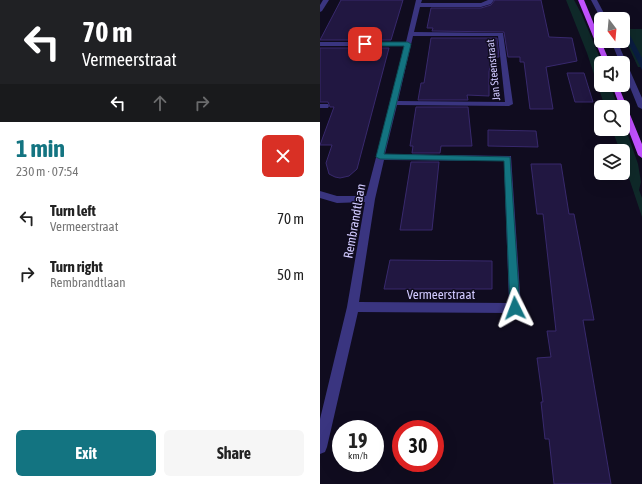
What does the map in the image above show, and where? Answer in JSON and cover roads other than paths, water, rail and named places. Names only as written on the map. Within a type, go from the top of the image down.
[{"type":"main road","points":[[581,0],[604,56]]},
{"type":"main road","points":[[618,92],[642,155]]},
{"type":"street","points":[[320,10],[326,0]]},
{"type":"street","points":[[418,2],[481,5],[489,3],[491,0]]},
{"type":"street","points":[[594,0],[600,12]]},
{"type":"street","name":"Rembrandtlaan","points":[[320,447],[353,307],[370,199],[418,2]]},
{"type":"street","name":"Jan Steenstraat","points":[[394,103],[509,104],[501,34],[410,34]]},
{"type":"street","points":[[320,44],[408,44]]},
{"type":"street","points":[[617,48],[642,107]]},
{"type":"street","name":"Vermeerstraat","points":[[353,307],[515,308],[508,158],[380,157]]},
{"type":"street","points":[[320,194],[341,200],[370,199]]},
{"type":"water","points":[[630,35],[642,58],[642,70],[630,46]]}]
